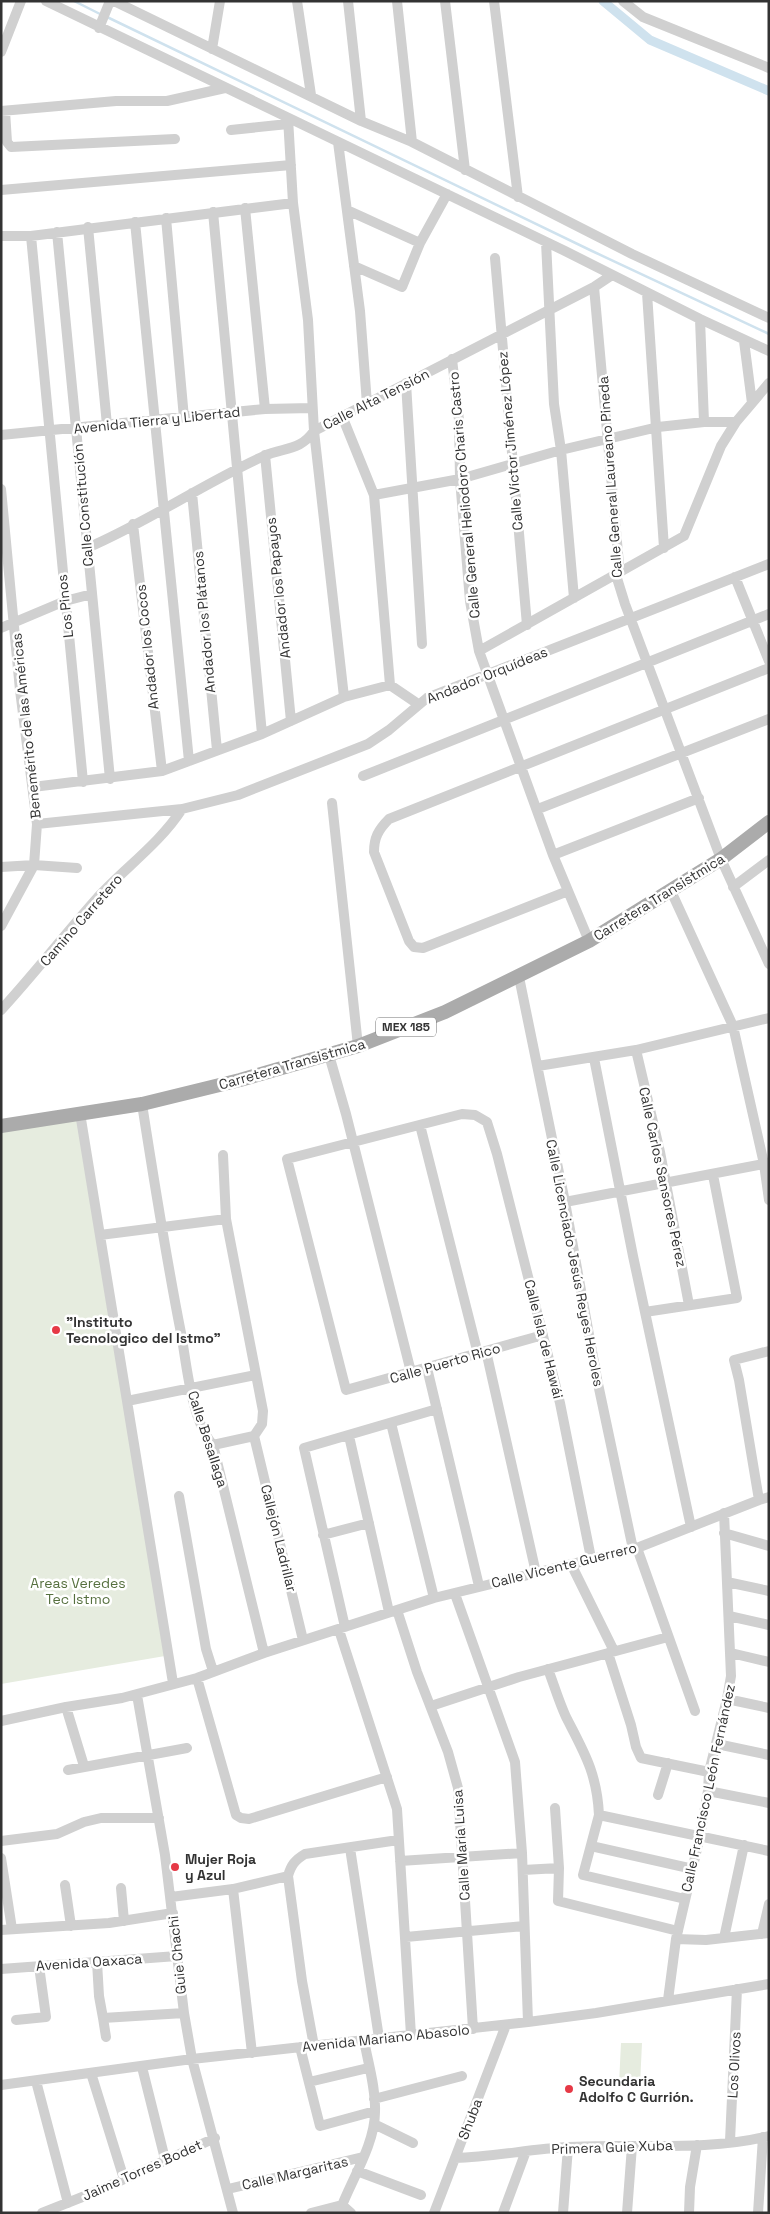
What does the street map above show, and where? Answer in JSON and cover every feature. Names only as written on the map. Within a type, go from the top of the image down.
[{"type":"main road","name":"Carretera Transistmica","points":[[1,1126],[142,1104],[240,1080],[358,1046],[446,1012],[590,941],[721,859],[769,822]]},
{"type":"street","points":[[1,52],[20,1]]},
{"type":"street","points":[[46,1],[101,25],[288,121],[338,142],[447,194],[769,352]]},
{"type":"street","points":[[212,49],[220,1]]},
{"type":"street","points":[[297,1],[311,95]]},
{"type":"street","points":[[348,1],[361,120]]},
{"type":"street","points":[[396,1],[412,142]]},
{"type":"street","points":[[445,1],[465,170]]},
{"type":"street","points":[[494,1],[518,197]]},
{"type":"street","points":[[623,1],[643,17],[769,68]]},
{"type":"street","points":[[101,25],[111,3],[412,142],[642,259],[769,318]]},
{"type":"street","points":[[175,139],[11,147],[7,142],[3,111],[116,101],[167,101],[225,88]]},
{"type":"street","points":[[231,130],[288,121]]},
{"type":"street","points":[[288,121],[293,203],[308,320],[314,430],[344,697]]},
{"type":"street","points":[[338,142],[360,311],[367,404]]},
{"type":"street","points":[[1,190],[291,165]]},
{"type":"street","points":[[354,266],[402,287],[420,243],[447,194]]},
{"type":"street","points":[[1,236],[31,236],[293,203]]},
{"type":"street","points":[[245,208],[265,409]]},
{"type":"street","points":[[347,210],[420,243]]},
{"type":"street","points":[[213,212],[262,734]]},
{"type":"street","points":[[166,218],[184,418]]},
{"type":"street","points":[[135,222],[189,761]]},
{"type":"street","points":[[88,228],[107,425]]},
{"type":"street","name":"Calle Constitución","points":[[57,232],[110,779]]},
{"type":"street","name":"Los Pinos","points":[[31,236],[64,602],[84,782]]},
{"type":"street","points":[[546,242],[554,404],[561,450],[574,598]]},
{"type":"street","name":"Calle Víctor Jiménez López","points":[[495,258],[527,625]]},
{"type":"street","name":"Calle Alta Tensión","points":[[87,548],[265,456],[298,446],[308,439],[314,430],[594,287],[612,275]]},
{"type":"street","name":"Calle General Laureano Pineda","points":[[594,287],[619,564],[616,575],[664,710],[721,859],[769,964]]},
{"type":"street","points":[[647,293],[658,427],[664,548]]},
{"type":"street","points":[[700,319],[704,422]]},
{"type":"street","points":[[744,340],[752,403]]},
{"type":"street","name":"Calle General Heliodoro Charis Castro","points":[[452,359],[459,420],[460,479],[470,601],[479,651],[538,809],[553,855],[590,941]]},
{"type":"street","points":[[406,383],[422,644]]},
{"type":"street","points":[[479,651],[684,536],[721,446],[736,422],[769,383]]},
{"type":"street","name":"Avenida Tierra y Libertad","points":[[1,434],[155,421],[265,409],[312,408]]},
{"type":"street","points":[[342,416],[374,495],[390,684],[418,704]]},
{"type":"street","points":[[374,495],[460,479],[561,450],[658,427],[704,422],[736,422]]},
{"type":"street","name":"Andador los Papayos","points":[[265,456],[291,721]]},
{"type":"street","name":"Benemérito de las Américas","points":[[1,489],[20,690],[37,824],[34,865],[3,920]]},
{"type":"street","name":"Andador los Plátanos","points":[[192,493],[217,750]]},
{"type":"street","name":"Andador los Cocos","points":[[133,524],[162,771]]},
{"type":"street","name":"Andador Orquídeas","points":[[37,824],[182,808],[238,795],[368,744],[389,730],[426,698],[769,564]]},
{"type":"street","points":[[735,577],[769,661]]},
{"type":"street","points":[[1,628],[64,602],[92,594]]},
{"type":"street","points":[[363,776],[414,754],[505,720],[769,614]]},
{"type":"street","points":[[568,891],[424,948],[414,947],[409,941],[374,852],[374,840],[380,828],[389,819],[769,668]]},
{"type":"street","points":[[33,787],[110,779],[162,771],[262,734],[344,697],[390,684]]},
{"type":"street","points":[[538,809],[769,719]]},
{"type":"street","points":[[553,855],[699,798]]},
{"type":"street","points":[[332,803],[358,1046]]},
{"type":"street","name":"Camino Carretero","points":[[1,1010],[35,973],[98,897],[170,826],[182,808]]},
{"type":"street","points":[[733,887],[769,860]]},
{"type":"street","points":[[1,867],[34,865],[77,868]]},
{"type":"street","points":[[672,891],[733,1026],[766,1164],[769,1200]]},
{"type":"street","name":"Calle Licenciado Jesús Reyes Heroles","points":[[519,977],[565,1202],[597,1379],[635,1548],[695,1710]]},
{"type":"street","points":[[538,1066],[636,1050],[769,1018]]},
{"type":"street","name":"Calle Carlos Sansores Pérez","points":[[636,1050],[660,1152],[689,1305]]},
{"type":"street","points":[[328,1055],[353,1142],[411,1372]]},
{"type":"street","points":[[594,1058],[620,1192],[691,1527]]},
{"type":"street","name":"Calle Besallaga","points":[[142,1104],[160,1226],[191,1388],[198,1419],[206,1438],[213,1445],[264,1653]]},
{"type":"street","points":[[80,1113],[173,1683]]},
{"type":"street","name":"Calle Isla de Hawái","points":[[420,1125],[462,1114],[475,1115],[487,1122],[544,1335],[560,1403],[591,1558]]},
{"type":"street","points":[[353,1142],[420,1125],[482,1352],[536,1573]]},
{"type":"street","name":"Calle Puerto Rico","points":[[353,1142],[287,1159],[346,1390],[544,1335]]},
{"type":"street","points":[[213,1445],[254,1436],[262,1424],[263,1412],[226,1219],[223,1155]]},
{"type":"street","points":[[565,1202],[766,1164]]},
{"type":"street","points":[[645,1312],[737,1298],[713,1175]]},
{"type":"street","points":[[100,1235],[226,1219]]},
{"type":"street","points":[[764,1498],[734,1360],[769,1351]]},
{"type":"street","points":[[427,1368],[479,1586]]},
{"type":"street","points":[[127,1401],[256,1375]]},
{"type":"street","points":[[411,2035],[397,1809],[342,1629],[304,1448],[437,1409]]},
{"type":"street","points":[[391,1423],[434,1598]]},
{"type":"street","name":"Callejón Ladrillar","points":[[254,1436],[303,1640]]},
{"type":"street","name":"Calle María Luisa","points":[[349,1436],[368,1523],[393,1611],[448,1752],[458,1788],[473,2029]]},
{"type":"street","points":[[179,1496],[206,1649],[213,1671]]},
{"type":"street","name":"Calle Vicente Guerrero","points":[[342,1629],[434,1598],[635,1548],[764,1498]]},
{"type":"street","name":"Calle Francisco León Fernández","points":[[668,2000],[677,1935],[700,1836],[708,1791],[709,1772],[717,1744],[731,1676],[724,1513]]},
{"type":"street","points":[[323,1535],[368,1523]]},
{"type":"street","points":[[724,1533],[769,1546]]},
{"type":"street","points":[[571,1564],[611,1652],[632,1725],[636,1746],[642,1758],[709,1772]]},
{"type":"street","points":[[727,1582],[769,1591]]},
{"type":"street","points":[[455,1594],[515,1762],[523,1870],[528,2022]]},
{"type":"street","points":[[729,1616],[769,1625]]},
{"type":"street","points":[[1,1721],[66,1706],[137,1695],[173,1683],[197,1678],[264,1653],[342,1629]]},
{"type":"street","points":[[430,1706],[548,1669],[668,1637]]},
{"type":"street","points":[[731,1653],[769,1662]]},
{"type":"street","points":[[548,1669],[566,1716],[576,1731],[593,1771],[598,1798],[599,1814],[583,1875],[685,1899]]},
{"type":"street","points":[[197,1678],[236,1814],[240,1818],[249,1819],[387,1777]]},
{"type":"street","name":"Guie Chachi","points":[[137,1695],[171,1897],[184,2013],[192,2059],[215,2138],[233,2213]]},
{"type":"street","points":[[727,1699],[769,1708]]},
{"type":"street","points":[[66,1706],[84,1766]]},
{"type":"street","points":[[717,1744],[769,1755]]},
{"type":"street","points":[[68,1770],[187,1748]]},
{"type":"street","points":[[658,1795],[668,1763]]},
{"type":"street","points":[[708,1791],[769,1803]]},
{"type":"street","points":[[555,1808],[559,1868],[558,1901],[677,1935],[724,1938],[765,1934],[769,1904]]},
{"type":"street","points":[[599,1814],[769,1851]]},
{"type":"street","points":[[1,1841],[57,1834],[84,1822],[101,1818],[159,1818]]},
{"type":"street","points":[[314,2046],[302,1981],[288,1876],[296,1860],[305,1854],[398,1840]]},
{"type":"street","points":[[591,1846],[693,1868]]},
{"type":"street","points":[[724,1938],[744,1846]]},
{"type":"street","points":[[350,1848],[378,2038]]},
{"type":"street","points":[[400,1861],[522,1853]]},
{"type":"street","points":[[1,1858],[6,1930],[124,1921],[173,1913]]},
{"type":"street","points":[[523,1870],[559,1868]]},
{"type":"street","points":[[171,1897],[233,1889],[288,1876]]},
{"type":"street","points":[[65,1886],[70,1926]]},
{"type":"street","points":[[121,1888],[124,1921]]},
{"type":"street","points":[[233,1889],[252,2053]]},
{"type":"street","points":[[406,1936],[524,1926]]},
{"type":"street","name":"Avenida Oaxaca","points":[[1,1969],[177,1956]]},
{"type":"street","points":[[97,1962],[99,1996],[106,2037]]},
{"type":"street","points":[[16,2020],[46,2017],[39,1966]]},
{"type":"street","name":"Avenida Mariano Abasolo","points":[[1,2085],[192,2059],[506,2025],[769,1984]]},
{"type":"street","name":"Los Olivos","points":[[730,2141],[737,1989]]},
{"type":"street","points":[[103,2018],[184,2013]]},
{"type":"street","name":"Shuba","points":[[434,2213],[506,2025]]},
{"type":"street","points":[[340,2209],[363,2157],[374,2124],[376,2111],[364,2040]]},
{"type":"street","points":[[300,2047],[320,2126],[376,2111]]},
{"type":"street","points":[[142,2067],[165,2159]]},
{"type":"street","points":[[309,2082],[368,2068]]},
{"type":"street","points":[[91,2074],[124,2179]]},
{"type":"street","points":[[374,2099],[462,2076]]},
{"type":"street","points":[[36,2081],[68,2203]]},
{"type":"street","points":[[374,2124],[413,2143]]},
{"type":"street","points":[[758,2213],[766,2137]]},
{"type":"street","name":"Primera Guie Xuba","points":[[455,2158],[481,2158],[568,2147],[697,2145],[766,2137]]},
{"type":"street","name":"Jaime Torres Bodet","points":[[42,2213],[215,2138]]},
{"type":"street","points":[[689,2213],[690,2187],[697,2145]]},
{"type":"street","points":[[627,2213],[632,2146]]},
{"type":"street","points":[[563,2213],[568,2147]]},
{"type":"street","points":[[503,2213],[526,2152]]},
{"type":"street","name":"Calle Margaritas","points":[[228,2189],[363,2157]]},
{"type":"street","points":[[357,2171],[421,2195]]},
{"type":"street","points":[[311,2213],[340,2209],[351,2213]]},
{"type":"green space","name":"Areas Veredes Tec Istmo","points":[[80,1113],[165,1656],[1,1684],[1,1127]]},
{"type":"green space","points":[[621,2043],[642,2043],[640,2085],[619,2084]]},
{"type":"waterway","points":[[74,1],[102,15]]},
{"type":"waterway","points":[[603,1],[650,40],[769,91]]},
{"type":"waterway","points":[[107,17],[592,251],[769,334]]},
{"type":"place","name":"\"Instituto Tecnologico del Istmo\"","points":[[56,1330]]},
{"type":"place","name":"Mujer Roja y Azul","points":[[175,1867]]},
{"type":"place","name":"Secundaria Adolfo C Gurrión.","points":[[569,2089]]}]
